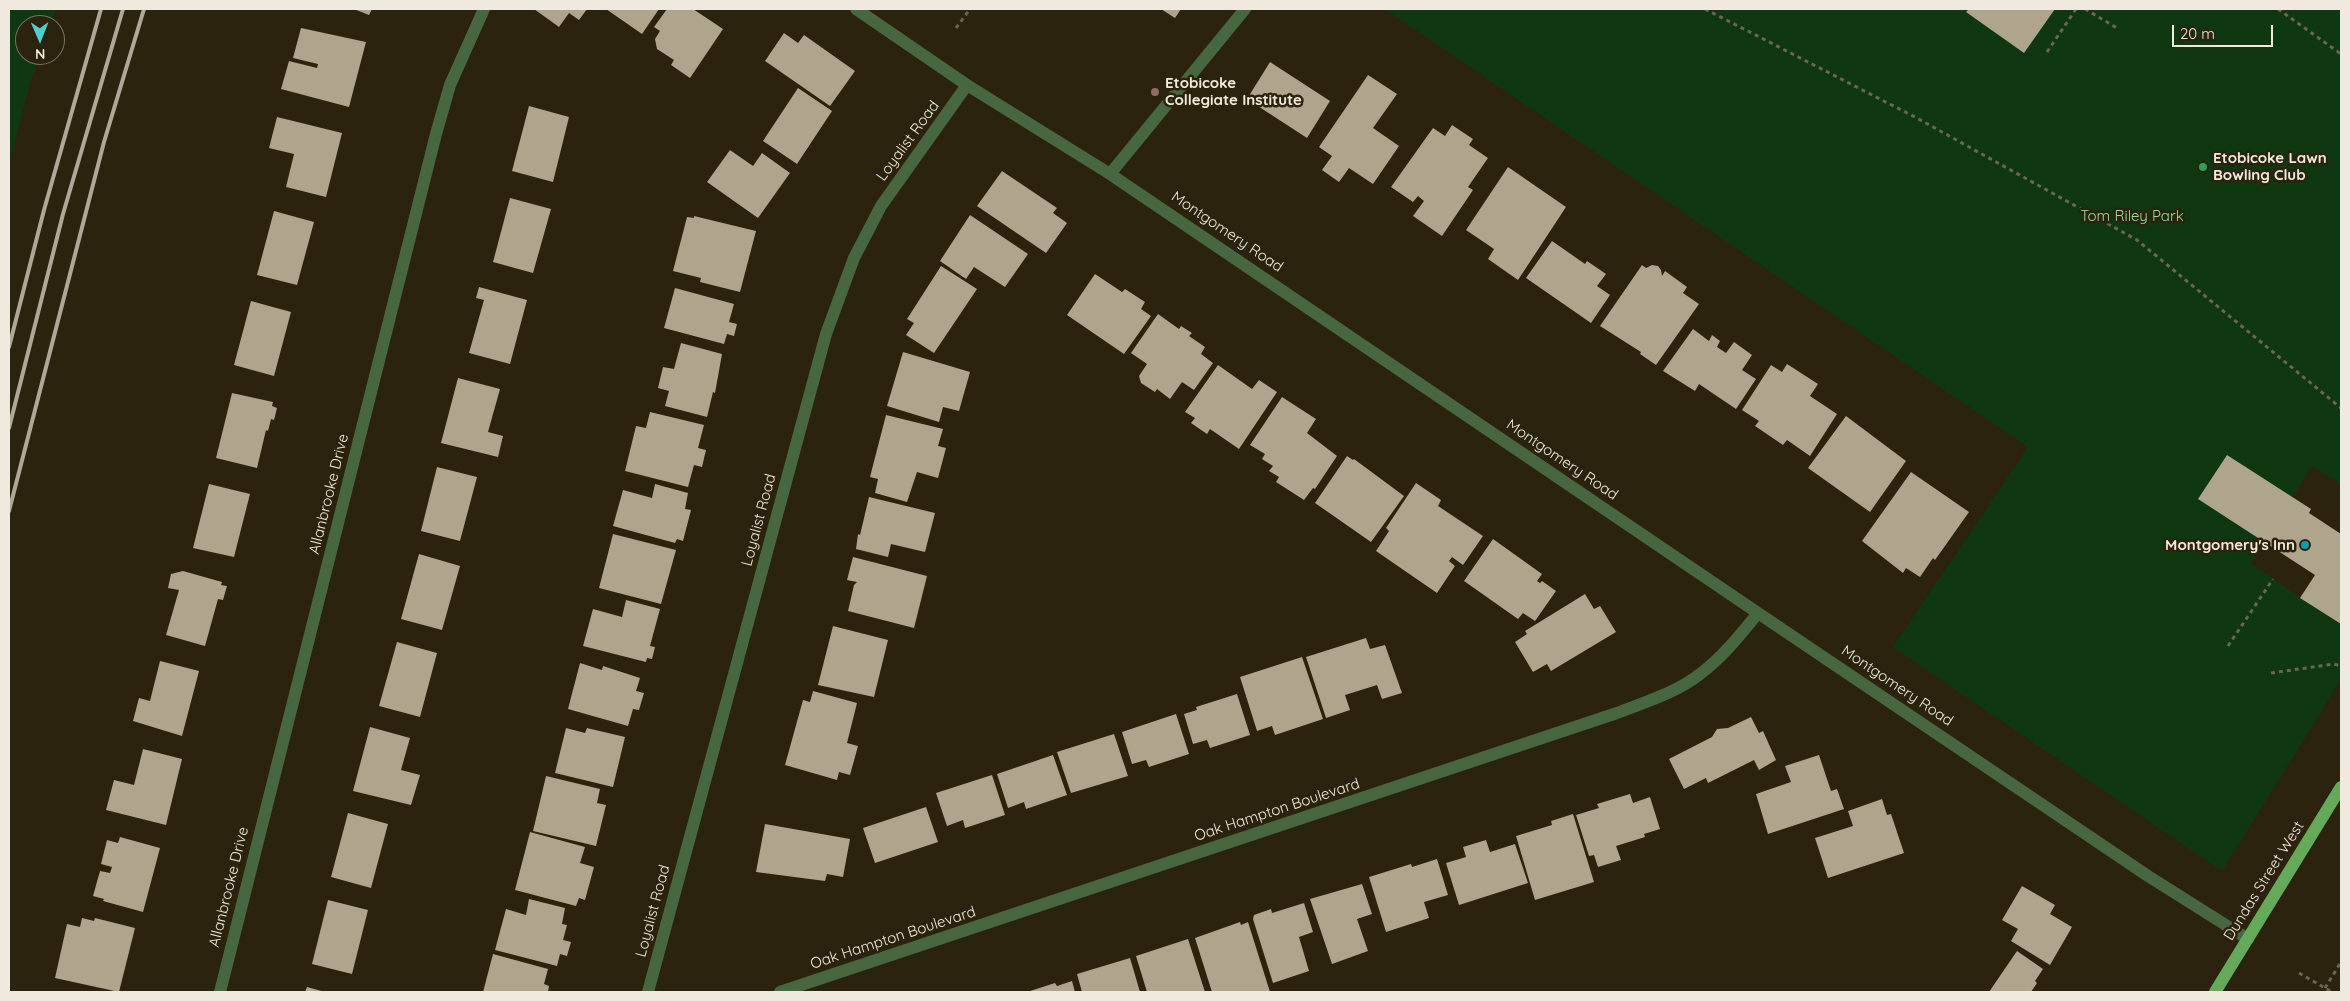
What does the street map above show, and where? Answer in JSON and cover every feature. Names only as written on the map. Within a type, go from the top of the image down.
[{"type":"main road","name":"Dundas Street West","points":[[2215,992],[2341,787]]},
{"type":"street","name":"Allanbrooke Drive","points":[[220,992],[436,134],[450,85],[484,9]]},
{"type":"street","name":"Montgomery Road","points":[[856,9],[967,84],[1110,174],[2148,876],[2248,939]]},
{"type":"street","points":[[1110,174],[1245,9]]},
{"type":"street","name":"Loyalist Road","points":[[648,992],[836,302],[854,258],[881,206],[944,120],[967,84]]},
{"type":"street","name":"Oak Hampton Boulevard","points":[[780,992],[1617,713],[1678,688],[1700,674],[1730,648],[1758,613]]},
{"type":"path","points":[[956,28],[970,9]]},
{"type":"path","points":[[1704,9],[1915,117],[2137,240],[2341,408]]},
{"type":"path","points":[[2047,52],[2076,9]]},
{"type":"path","points":[[2085,9],[2117,28]]},
{"type":"path","points":[[2278,9],[2341,54]]},
{"type":"path","points":[[2228,646],[2273,579]]},
{"type":"path","points":[[2271,673],[2334,664],[2341,666]]},
{"type":"path","points":[[2325,988],[2341,962]]},
{"type":"path","points":[[2299,973],[2332,992]]},
{"type":"green space","points":[[9,9],[56,9],[54,15],[15,15],[15,65],[37,65],[9,164]]},
{"type":"green space","name":"Tom Riley Park","points":[[1385,9],[2341,9],[2341,485],[2312,466],[2251,564],[2341,625],[2341,680],[2222,871],[1893,647],[2028,447]]},
{"type":"building","points":[[354,9],[372,9],[369,15]]},
{"type":"building","points":[[534,9],[587,9],[579,20],[569,13],[559,27]]},
{"type":"building","points":[[606,9],[659,9],[642,34]]},
{"type":"building","points":[[667,9],[693,9],[723,29],[690,78],[671,65],[674,60],[657,49],[655,39],[660,31],[654,27]]},
{"type":"building","points":[[1161,9],[1181,9],[1175,18]]},
{"type":"building","points":[[1969,9],[2055,9],[2024,53],[1966,12]]},
{"type":"building","points":[[301,28],[366,42],[349,107],[281,89],[289,61],[317,68],[318,64],[293,58]]},
{"type":"building","points":[[784,33],[798,43],[804,35],[855,71],[830,106],[765,61]]},
{"type":"building","points":[[1270,62],[1330,101],[1307,138],[1247,99]]},
{"type":"building","points":[[1368,75],[1397,94],[1373,128],[1399,146],[1373,184],[1349,168],[1339,182],[1322,170],[1332,156],[1319,147]]},
{"type":"building","points":[[798,88],[832,111],[797,164],[763,141]]},
{"type":"building","points":[[529,106],[569,117],[553,182],[512,171]]},
{"type":"building","points":[[277,117],[342,133],[326,197],[286,187],[294,154],[269,148]]},
{"type":"building","points":[[1452,125],[1473,139],[1469,145],[1488,158],[1468,187],[1473,190],[1442,236],[1413,216],[1424,201],[1418,196],[1413,202],[1391,187],[1433,128],[1445,136]]},
{"type":"building","points":[[730,150],[753,166],[762,153],[790,173],[758,218],[707,182]]},
{"type":"building","points":[[1508,167],[1566,207],[1518,280],[1488,259],[1494,249],[1466,230]]},
{"type":"building","points":[[1002,171],[1057,208],[1053,213],[1067,223],[1046,253],[977,206]]},
{"type":"building","points":[[510,198],[551,209],[533,273],[493,262]]},
{"type":"building","points":[[274,211],[314,222],[297,285],[257,275]]},
{"type":"building","points":[[970,215],[1028,254],[1005,287],[974,267],[966,279],[940,261]]},
{"type":"building","points":[[694,216],[756,231],[740,292],[700,282],[701,278],[673,271],[687,217],[694,218]]},
{"type":"building","points":[[1552,241],[1585,264],[1587,261],[1606,274],[1597,286],[1610,295],[1591,323],[1526,278]]},
{"type":"building","points":[[1642,265],[1646,268],[1652,265],[1658,266],[1662,276],[1665,271],[1687,287],[1683,293],[1699,304],[1656,365],[1640,354],[1641,352],[1600,326]]},
{"type":"building","points":[[941,266],[977,289],[934,353],[906,335],[914,323],[907,319]]},
{"type":"building","points":[[1095,274],[1122,292],[1125,289],[1145,302],[1141,309],[1151,316],[1124,354],[1067,315]]},
{"type":"building","points":[[479,287],[527,300],[510,364],[469,353],[484,300],[476,298]]},
{"type":"building","points":[[675,288],[734,304],[729,322],[737,324],[734,336],[727,334],[724,344],[664,328]]},
{"type":"building","points":[[251,301],[291,312],[274,376],[234,365]]},
{"type":"building","points":[[1158,314],[1179,329],[1181,326],[1192,333],[1189,336],[1205,347],[1201,354],[1213,363],[1194,390],[1182,382],[1170,399],[1157,389],[1155,392],[1141,383],[1139,376],[1147,364],[1131,353]]},
{"type":"building","points":[[1693,329],[1709,341],[1712,335],[1720,341],[1717,347],[1726,353],[1734,342],[1752,355],[1742,370],[1756,379],[1736,409],[1699,384],[1695,391],[1663,371]]},
{"type":"building","points":[[681,343],[722,354],[715,393],[713,392],[707,417],[665,406],[669,391],[658,388],[663,367],[674,369]]},
{"type":"building","points":[[903,352],[970,372],[959,411],[943,407],[939,422],[887,406]]},
{"type":"building","points":[[1787,364],[1818,384],[1810,396],[1837,414],[1810,456],[1787,440],[1783,445],[1755,426],[1759,421],[1742,410],[1771,365],[1782,372]]},
{"type":"building","points":[[1218,365],[1252,389],[1259,380],[1277,392],[1239,449],[1210,429],[1207,434],[1191,423],[1195,418],[1185,412]]},
{"type":"building","points":[[458,378],[500,389],[488,432],[503,436],[498,457],[441,443]]},
{"type":"building","points":[[232,393],[273,402],[272,406],[277,408],[274,420],[271,419],[268,431],[266,430],[257,468],[216,458]]},
{"type":"building","points":[[1282,397],[1316,419],[1307,433],[1337,456],[1315,489],[1313,488],[1304,500],[1276,482],[1279,477],[1269,471],[1273,466],[1262,459],[1265,454],[1250,445]]},
{"type":"building","points":[[650,412],[704,425],[698,448],[706,450],[702,467],[694,465],[688,487],[625,471],[636,426],[646,428]]},
{"type":"building","points":[[886,415],[943,429],[938,446],[946,448],[938,478],[917,472],[907,502],[875,493],[878,479],[870,477]]},
{"type":"building","points":[[1846,416],[1906,461],[1870,512],[1808,468]]},
{"type":"building","name":"Montgomery's Inn","points":[[2227,455],[2311,509],[2309,513],[2341,534],[2341,624],[2300,598],[2315,575],[2198,499]]},
{"type":"building","points":[[1347,456],[1354,459],[1404,496],[1371,542],[1315,503]]},
{"type":"building","points":[[437,467],[477,477],[460,541],[421,531]]},
{"type":"building","points":[[1911,472],[1969,512],[1935,560],[1933,558],[1920,577],[1906,568],[1903,573],[1862,541]]},
{"type":"building","points":[[1416,483],[1441,500],[1438,506],[1483,536],[1463,565],[1452,557],[1449,561],[1455,566],[1437,593],[1376,551],[1389,531],[1386,528]]},
{"type":"building","points":[[209,484],[250,494],[234,557],[193,548]]},
{"type":"building","points":[[655,484],[688,493],[685,509],[691,510],[683,541],[677,539],[675,543],[613,526],[623,490],[652,498]]},
{"type":"building","points":[[869,497],[935,513],[925,552],[891,544],[888,557],[856,549],[858,534],[860,535]]},
{"type":"building","points":[[613,534],[676,550],[661,604],[599,588]]},
{"type":"building","points":[[1493,539],[1542,574],[1537,581],[1540,583],[1542,581],[1556,591],[1535,621],[1523,613],[1518,619],[1464,581]]},
{"type":"building","points":[[419,554],[460,566],[442,630],[401,619]]},
{"type":"building","points":[[853,557],[927,576],[914,628],[848,611],[854,585],[857,582],[847,580]]},
{"type":"building","points":[[183,571],[222,582],[221,585],[227,586],[223,600],[218,599],[205,646],[166,635],[179,590],[168,588],[171,574]]},
{"type":"building","points":[[1585,594],[1594,609],[1600,606],[1616,632],[1551,671],[1547,664],[1533,672],[1515,642],[1527,634],[1525,631]]},
{"type":"building","points":[[626,600],[660,609],[650,646],[655,647],[652,659],[647,658],[646,662],[583,646],[593,609],[622,617]]},
{"type":"building","points":[[833,626],[888,640],[874,697],[818,685]]},
{"type":"building","points":[[1366,638],[1370,649],[1385,645],[1402,693],[1382,699],[1377,685],[1345,695],[1350,710],[1326,718],[1306,657]]},
{"type":"building","points":[[397,642],[437,653],[420,717],[379,706]]},
{"type":"building","points":[[1302,657],[1323,719],[1275,735],[1272,726],[1257,731],[1240,677]]},
{"type":"building","points":[[160,661],[199,671],[182,736],[133,721],[139,698],[150,701]]},
{"type":"building","points":[[580,663],[602,670],[603,666],[640,678],[636,691],[644,693],[639,710],[633,709],[628,726],[568,709]]},
{"type":"building","points":[[813,691],[857,703],[847,743],[858,746],[850,775],[839,772],[837,780],[785,765],[803,700],[810,702]]},
{"type":"building","points":[[1237,694],[1250,735],[1210,748],[1207,740],[1193,744],[1184,714],[1197,710],[1196,707]]},
{"type":"building","points":[[1176,714],[1189,754],[1149,767],[1146,760],[1132,764],[1122,732]]},
{"type":"building","points":[[1751,717],[1759,733],[1763,731],[1776,760],[1759,770],[1754,760],[1708,783],[1706,778],[1684,789],[1669,759],[1712,737],[1717,729],[1728,728]]},
{"type":"building","points":[[370,727],[410,738],[401,770],[420,775],[411,805],[353,791]]},
{"type":"building","points":[[566,728],[585,733],[587,728],[625,737],[613,787],[555,773]]},
{"type":"building","points":[[1114,734],[1128,776],[1071,793],[1057,752]]},
{"type":"building","points":[[143,749],[182,759],[166,825],[106,810],[114,780],[134,785]]},
{"type":"building","points":[[1053,755],[1067,795],[1026,809],[1024,802],[1008,808],[997,774]]},
{"type":"building","points":[[1819,755],[1831,791],[1837,789],[1844,809],[1768,834],[1756,794],[1791,782],[1785,766]]},
{"type":"building","points":[[992,775],[1005,815],[965,828],[963,820],[947,826],[936,793]]},
{"type":"building","points":[[546,776],[600,789],[597,803],[606,805],[596,846],[533,831]]},
{"type":"building","points":[[1630,794],[1633,803],[1650,797],[1660,829],[1644,834],[1645,837],[1616,846],[1621,860],[1598,867],[1594,855],[1589,856],[1576,815],[1599,808],[1597,804]]},
{"type":"building","points":[[1882,799],[1887,815],[1891,814],[1904,853],[1828,878],[1815,838],[1853,826],[1848,811]]},
{"type":"building","points":[[926,807],[938,842],[875,863],[863,828]]},
{"type":"building","points":[[348,813],[388,824],[371,888],[331,877]]},
{"type":"building","points":[[1573,814],[1594,882],[1535,900],[1516,836],[1552,825],[1551,821]]},
{"type":"building","points":[[765,824],[850,839],[843,877],[827,874],[825,881],[756,872]]},
{"type":"building","points":[[530,832],[585,847],[580,863],[594,867],[585,900],[579,898],[576,906],[515,890]]},
{"type":"building","points":[[120,837],[160,848],[143,912],[103,901],[104,899],[93,896],[100,871],[110,873],[112,867],[101,864],[107,840],[118,843]]},
{"type":"building","points":[[1486,840],[1490,852],[1515,844],[1528,883],[1459,905],[1446,863],[1466,857],[1463,847]]},
{"type":"building","points":[[1437,859],[1448,895],[1424,902],[1429,918],[1386,932],[1369,877],[1411,864],[1412,867]]},
{"type":"building","points":[[1362,884],[1372,914],[1357,919],[1368,951],[1332,964],[1310,899]]},
{"type":"building","points":[[2022,886],[2055,905],[2050,914],[2072,927],[2050,965],[2011,941],[2018,929],[2002,920]]},
{"type":"building","points":[[529,899],[565,908],[562,924],[567,925],[563,940],[571,942],[567,956],[560,954],[557,966],[495,950],[506,909],[526,915]]},
{"type":"building","points":[[328,900],[368,910],[352,974],[312,964]]},
{"type":"building","points":[[1304,903],[1313,932],[1299,937],[1309,971],[1273,983],[1253,919],[1254,915],[1271,909],[1272,913]]},
{"type":"building","points":[[82,918],[94,921],[95,918],[135,928],[119,992],[55,978],[67,924],[80,927]]},
{"type":"building","points":[[1240,922],[1241,925],[1248,922],[1270,992],[1212,992],[1195,938]]},
{"type":"building","points":[[1188,939],[1205,992],[1147,992],[1136,956]]},
{"type":"building","points":[[2017,951],[2043,969],[2035,981],[2037,983],[2031,992],[1989,992]]},
{"type":"building","points":[[493,954],[548,969],[544,984],[549,986],[548,992],[483,992]]},
{"type":"building","points":[[1130,958],[1140,992],[1082,992],[1077,974]]},
{"type":"building","points":[[1072,981],[1075,992],[1027,992],[1055,983],[1057,986]]},
{"type":"building","points":[[307,987],[325,992],[305,992]]},
{"type":"railway","points":[[9,347],[44,210],[101,9]]},
{"type":"railway","points":[[9,428],[63,214],[123,9]]},
{"type":"railway","points":[[9,511],[104,142],[144,9]]},
{"type":"place","name":"Etobicoke Collegiate Institute","points":[[1155,92]]},
{"type":"place","name":"Etobicoke Lawn Bowling Club","points":[[2203,167]]},
{"type":"place","name":"Montgomery's Inn","points":[[2305,545]]}]
